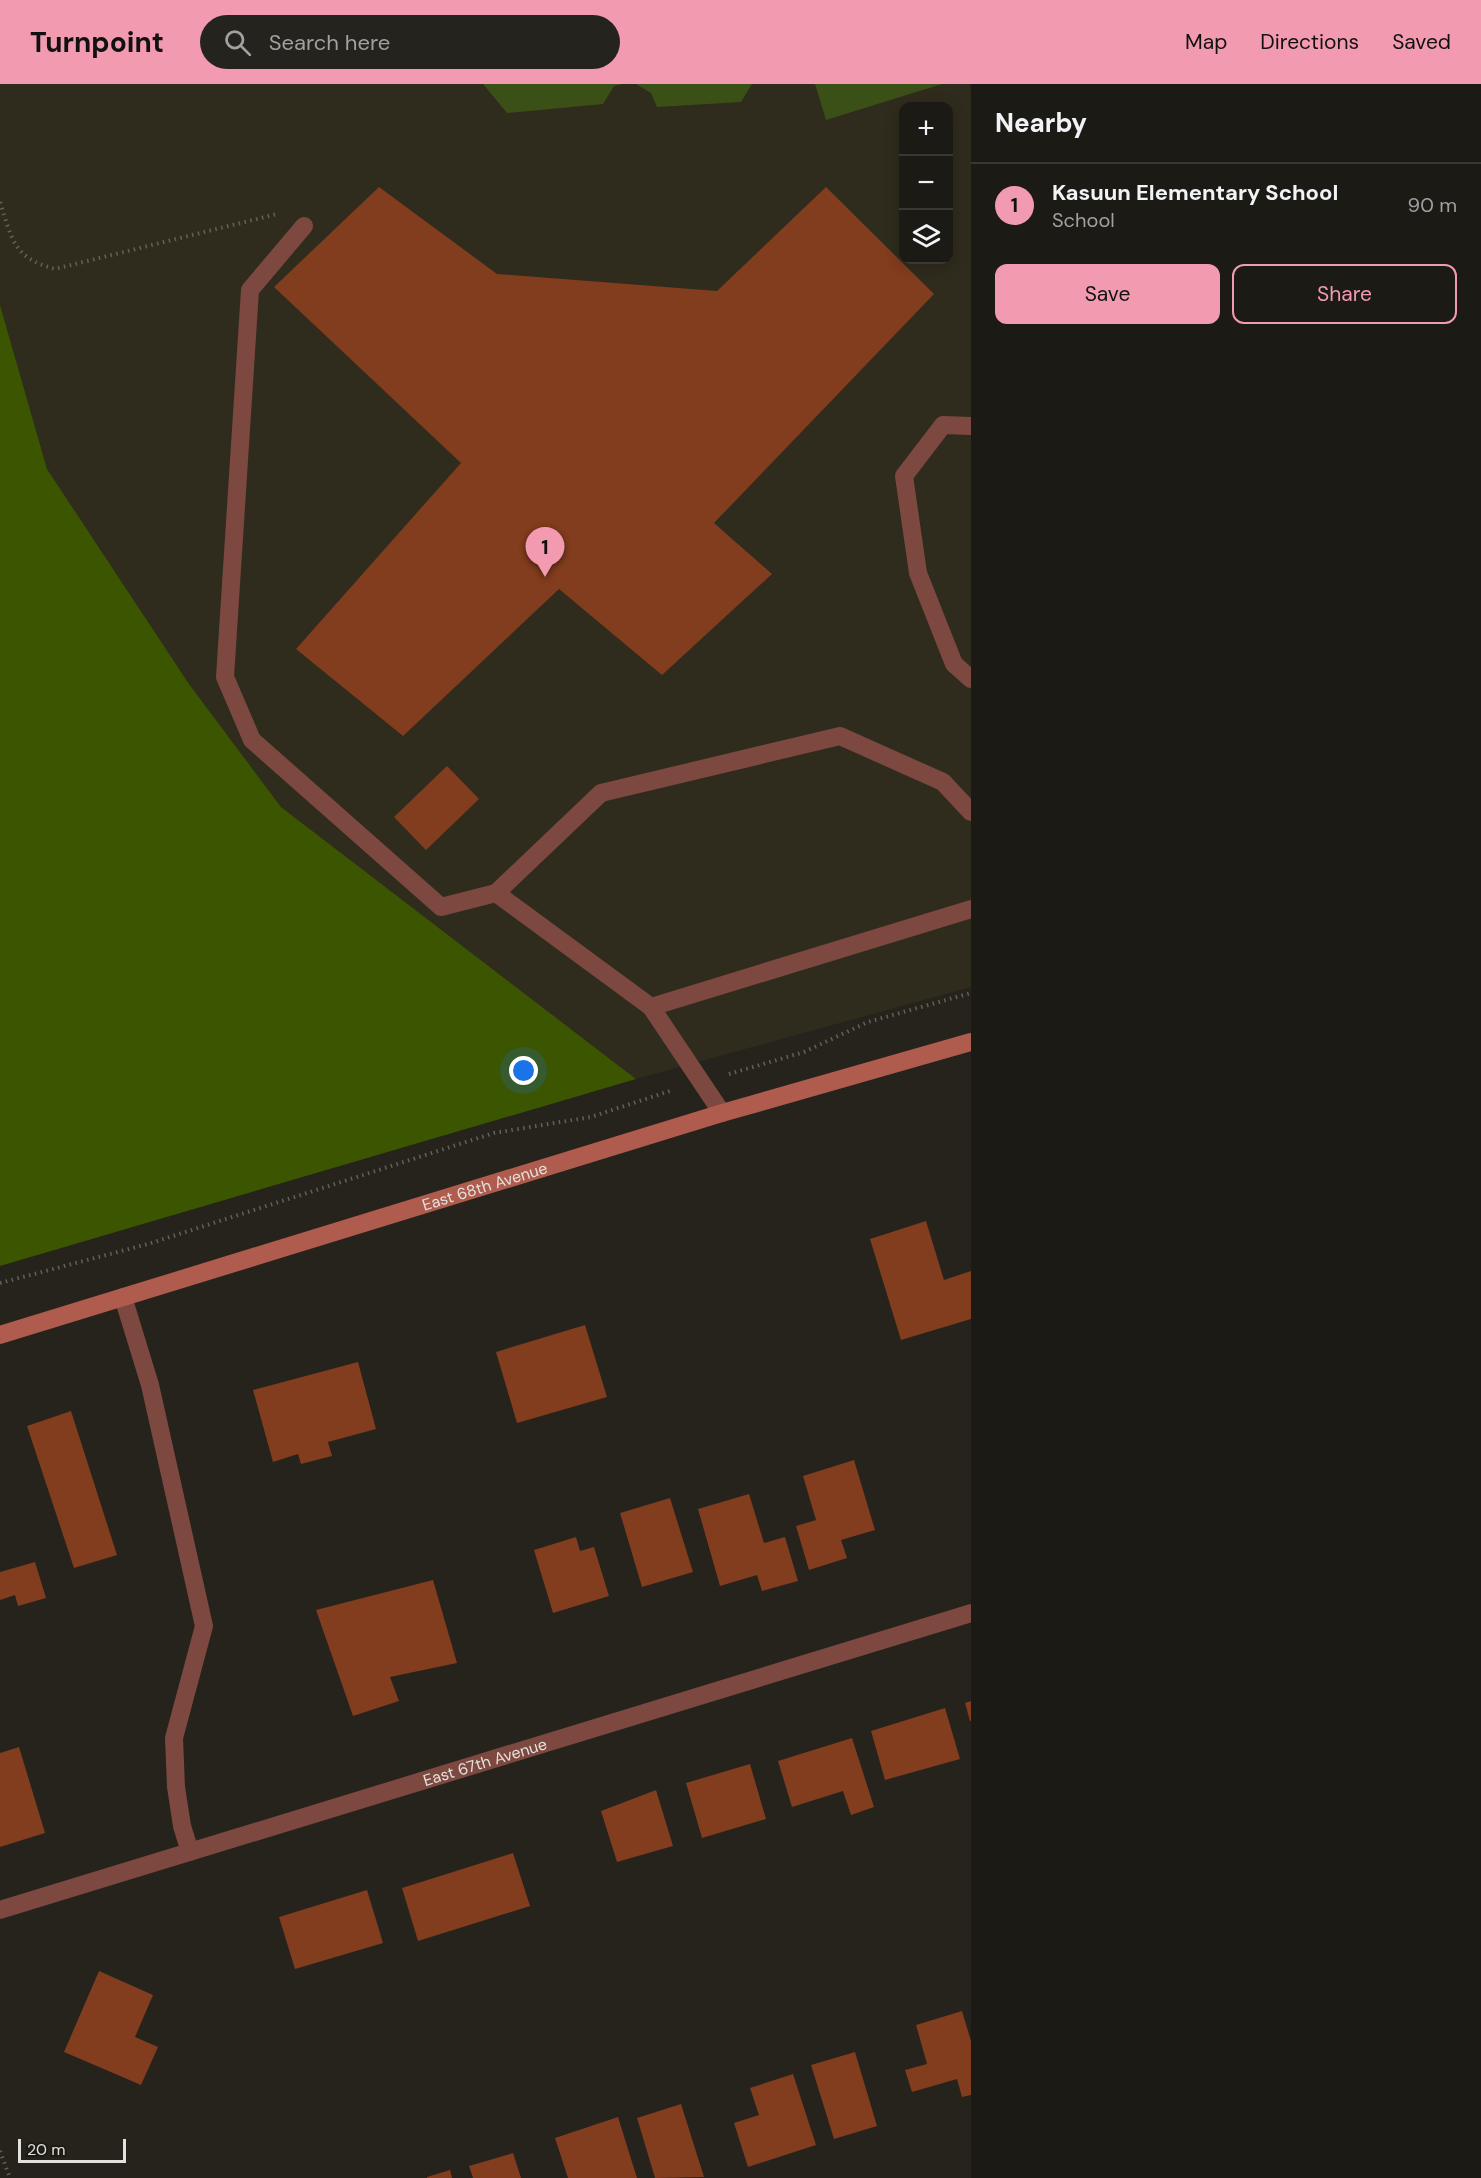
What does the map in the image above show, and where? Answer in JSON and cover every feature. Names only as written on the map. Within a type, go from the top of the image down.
[{"type":"street","points":[[304,226],[250,290],[225,677],[252,740],[441,907],[495,892],[601,793],[840,736],[943,782],[971,812]]},
{"type":"street","points":[[971,426],[943,425],[904,476],[918,573],[954,664],[971,679]]},
{"type":"street","points":[[495,892],[651,1007],[722,1113]]},
{"type":"street","points":[[651,1007],[971,909]]},
{"type":"street","name":"East 68th Avenue","points":[[0,1335],[722,1113],[971,1042]]},
{"type":"street","points":[[123,1297],[150,1384],[204,1626],[174,1738],[176,1786],[182,1826],[190,1852]]},
{"type":"street","name":"East 67th Avenue","points":[[0,1910],[971,1613]]},
{"type":"path","points":[[0,202],[14,245],[35,264],[55,269],[281,213]]},
{"type":"path","points":[[0,1283],[148,1244],[494,1133],[591,1117],[804,1052],[868,1022],[971,993]]},
{"type":"path","points":[[0,2151],[10,2178]]},
{"type":"shaded area","points":[[0,84],[969,84],[971,91],[971,987],[636,1079],[281,807],[189,684],[47,469],[0,305]]},
{"type":"green space","points":[[483,84],[623,84],[614,86],[603,104],[507,113]]},
{"type":"green space","points":[[636,84],[752,84],[741,102],[657,107],[651,93]]},
{"type":"green space","points":[[815,84],[942,84],[826,120]]},
{"type":"green space","points":[[0,305],[47,469],[189,684],[281,807],[636,1079],[0,1266]]},
{"type":"building","points":[[379,187],[497,274],[717,291],[826,187],[899,259],[899,264],[904,264],[934,294],[714,523],[772,574],[662,675],[559,589],[403,736],[296,649],[461,463],[274,287]]},
{"type":"building","points":[[447,766],[479,799],[426,850],[394,817]]},
{"type":"building","points":[[926,1221],[944,1280],[971,1271],[971,1319],[901,1340],[870,1239]]},
{"type":"building","points":[[585,1325],[607,1397],[517,1423],[496,1352]]},
{"type":"building","points":[[358,1362],[376,1429],[328,1442],[332,1456],[301,1464],[298,1454],[273,1462],[253,1390]]},
{"type":"building","points":[[71,1411],[117,1555],[74,1568],[27,1426]]},
{"type":"building","points":[[854,1460],[875,1530],[841,1540],[847,1558],[809,1570],[796,1526],[816,1520],[803,1476]]},
{"type":"building","points":[[749,1494],[764,1543],[785,1537],[798,1581],[762,1591],[757,1575],[720,1586],[698,1509]]},
{"type":"building","points":[[670,1498],[693,1572],[642,1587],[620,1513]]},
{"type":"building","points":[[576,1537],[580,1551],[594,1547],[609,1596],[553,1613],[534,1550]]},
{"type":"building","points":[[35,1562],[46,1598],[18,1606],[15,1595],[0,1600],[0,1572]]},
{"type":"building","points":[[433,1580],[457,1663],[390,1677],[399,1701],[353,1716],[316,1610]]},
{"type":"building","points":[[971,1701],[971,1721],[970,1721],[965,1703]]},
{"type":"building","points":[[945,1708],[960,1759],[885,1780],[871,1731]]},
{"type":"building","points":[[852,1738],[874,1807],[851,1815],[843,1791],[792,1807],[778,1761]]},
{"type":"building","points":[[19,1747],[45,1833],[0,1847],[0,1753]]},
{"type":"building","points":[[750,1764],[766,1819],[702,1838],[686,1783]]},
{"type":"building","points":[[656,1790],[673,1846],[617,1862],[601,1811]]},
{"type":"building","points":[[513,1853],[530,1906],[418,1941],[402,1888]]},
{"type":"building","points":[[367,1890],[383,1943],[295,1969],[279,1917]]},
{"type":"building","points":[[99,1971],[153,1995],[135,2037],[158,2047],[141,2085],[64,2052]]},
{"type":"building","points":[[962,2011],[971,2041],[971,2095],[962,2097],[957,2079],[912,2092],[905,2070],[927,2064],[916,2025]]},
{"type":"building","points":[[855,2052],[877,2126],[834,2139],[811,2065]]},
{"type":"building","points":[[793,2074],[816,2145],[748,2167],[734,2123],[759,2115],[750,2088]]},
{"type":"building","points":[[681,2104],[704,2177],[655,2178],[637,2118]]},
{"type":"building","points":[[618,2117],[637,2178],[568,2178],[555,2138]]},
{"type":"building","points":[[513,2153],[521,2178],[473,2178],[469,2166]]},
{"type":"building","points":[[450,2170],[452,2178],[427,2178],[427,2177]]},
{"type":"place","name":"Kasuun Elementary School","points":[[545,577]]}]
